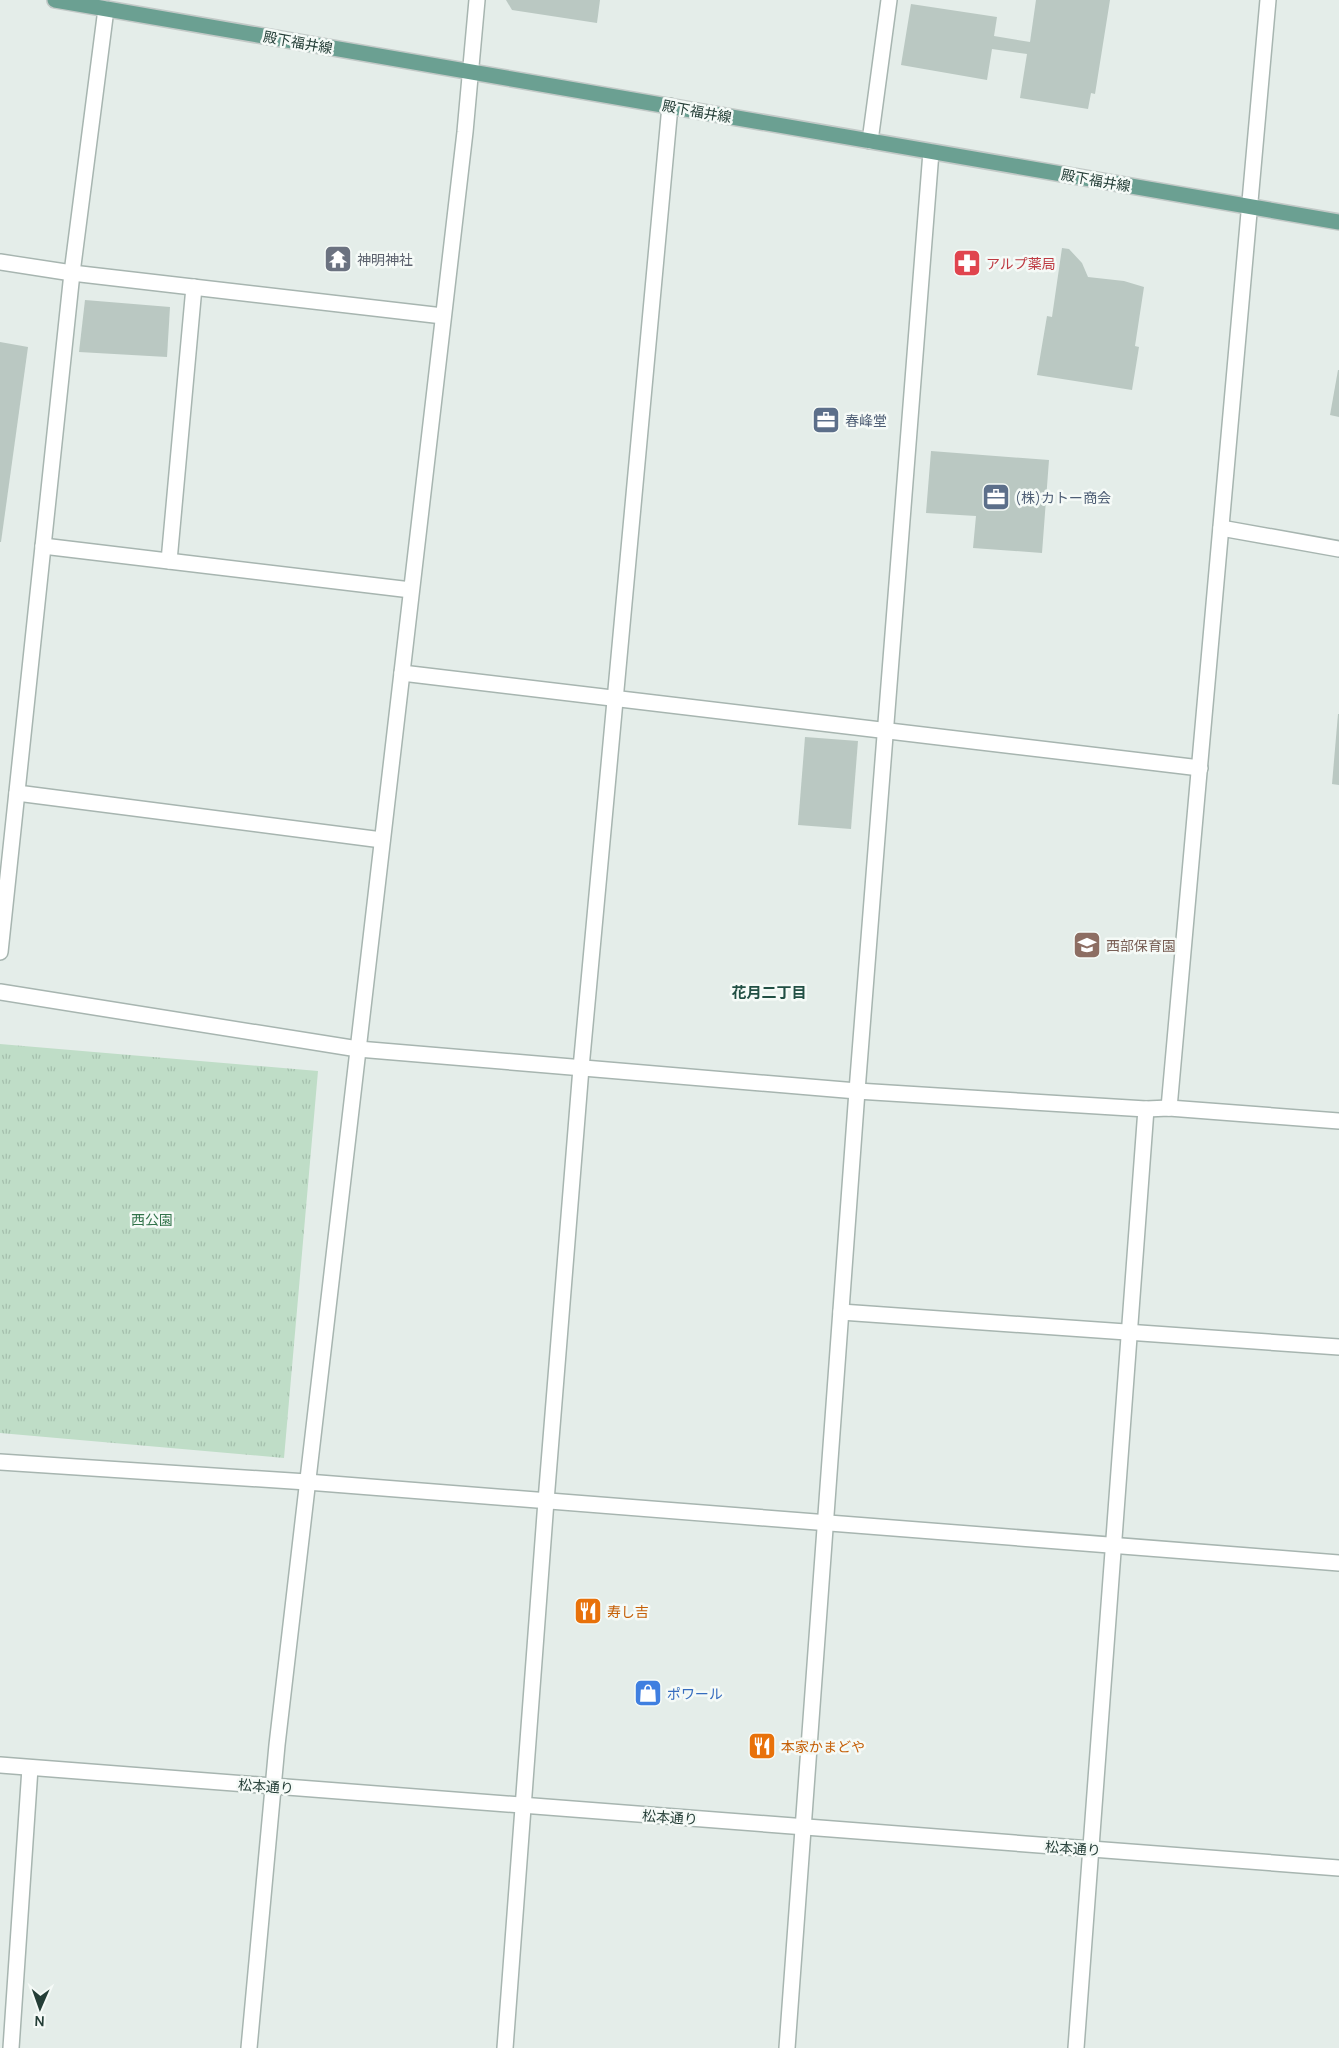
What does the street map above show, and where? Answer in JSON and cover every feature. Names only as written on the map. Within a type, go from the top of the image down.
[{"type":"main road","name":"殿下福井線","points":[[55,0],[1339,222]]},
{"type":"street","points":[[250,2048],[272,1786],[444,316],[472,72],[478,0]]},
{"type":"street","points":[[870,141],[889,0]]},
{"type":"street","points":[[1169,1108],[1268,0]]},
{"type":"street","points":[[0,952],[72,273],[106,9]]},
{"type":"street","points":[[506,2048],[546,1501],[581,1068],[670,106]]},
{"type":"street","points":[[787,2048],[857,1091],[931,152]]},
{"type":"street","points":[[0,262],[194,288],[444,316]]},
{"type":"street","points":[[169,561],[194,288]]},
{"type":"street","points":[[1221,528],[1339,549]]},
{"type":"street","points":[[43,546],[411,590]]},
{"type":"street","points":[[402,673],[1200,768]]},
{"type":"street","points":[[17,793],[382,840]]},
{"type":"street","points":[[0,992],[358,1049],[857,1091],[1146,1109],[1169,1108],[1339,1121]]},
{"type":"street","points":[[1076,2048],[1146,1109]]},
{"type":"street","points":[[841,1312],[1339,1347]]},
{"type":"street","points":[[0,1462],[307,1482],[1339,1563]]},
{"type":"street","name":"松本通り","points":[[0,1765],[1339,1868]]},
{"type":"street","points":[[11,2048],[7,1995],[30,1768]]},
{"type":"green space","name":"西公園","points":[[0,1044],[318,1071],[284,1458],[0,1433]]},
{"type":"building","points":[[506,0],[600,0],[597,23],[512,10]]},
{"type":"building","points":[[1036,0],[1110,0],[1095,94],[1091,93],[1088,109],[1020,98],[1027,54],[992,49],[987,80],[901,65],[911,4],[997,17],[994,36],[1030,42]]},
{"type":"building","points":[[1062,248],[1069,249],[1082,263],[1088,277],[1124,281],[1144,287],[1135,346],[1139,347],[1132,390],[1037,375],[1047,316],[1052,317]]},
{"type":"building","points":[[85,300],[170,307],[167,357],[79,352]]},
{"type":"building","points":[[0,342],[28,347],[1,542],[0,542]]},
{"type":"building","points":[[1339,370],[1339,417],[1330,415]]},
{"type":"building","points":[[931,451],[1049,460],[1042,553],[973,548],[976,516],[926,513]]},
{"type":"building","points":[[1339,714],[1339,785],[1332,784]]},
{"type":"building","points":[[805,737],[858,741],[851,829],[798,825]]},
{"type":"place","name":"神明神社","points":[[338,259]]},
{"type":"place","name":"アルプ薬局","points":[[967,263]]},
{"type":"place","name":"春峰堂","points":[[826,420]]},
{"type":"place","name":"(株)カトー商会","points":[[996,497]]},
{"type":"place","name":"西部保育園","points":[[1087,945]]},
{"type":"place","name":"寿し吉","points":[[588,1611]]},
{"type":"place","name":"ポワール","points":[[648,1693]]},
{"type":"place","name":"本家かまどや","points":[[762,1746]]},
{"type":"district","name":"花月二丁目","points":[[769,992]]}]
